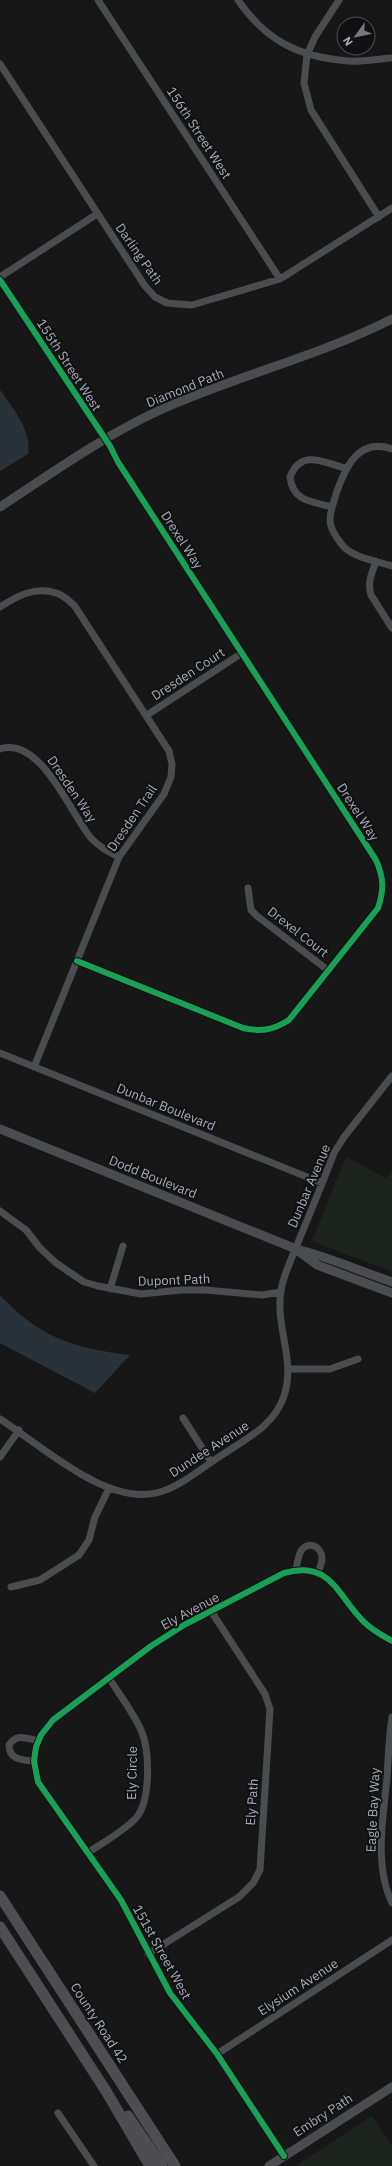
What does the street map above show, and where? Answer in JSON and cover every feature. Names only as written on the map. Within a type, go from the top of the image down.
[{"type":"highway","name":"County Road 42","points":[[0,1896],[176,2166]]},
{"type":"highway","points":[[0,1928],[106,2091],[150,2166]]},
{"type":"highway","points":[[106,2091],[140,2131],[162,2166]]},
{"type":"street","name":"156th Street West","points":[[98,0],[280,279]]},
{"type":"street","points":[[238,0],[249,16],[265,32],[286,46],[307,55],[349,61],[390,58]]},
{"type":"street","points":[[339,0],[315,37],[307,55],[304,83],[311,110],[379,217]]},
{"type":"street","name":"Darling Path","points":[[0,64],[145,286],[155,297],[167,303],[192,305],[280,279],[392,208]]},
{"type":"street","points":[[0,277],[97,214]]},
{"type":"street","name":"155th Street West","points":[[0,280],[105,439],[118,462]]},
{"type":"street","name":"Diamond Path","points":[[0,507],[105,439],[159,411],[355,337],[392,319]]},
{"type":"street","points":[[392,449],[386,447],[374,447],[362,450],[353,458],[345,468],[332,507],[330,521],[338,539],[352,553],[392,566]]},
{"type":"street","points":[[332,507],[301,498],[294,492],[290,477],[298,463],[307,459],[315,459],[345,468]]},
{"type":"street","name":"Drexel Way","points":[[77,961],[243,1028],[258,1031],[275,1029],[289,1020],[329,972],[378,908],[383,890],[382,873],[376,860],[118,462]]},
{"type":"street","points":[[376,560],[369,583],[369,589],[371,595],[392,628]]},
{"type":"street","name":"Dresden Trail","points":[[0,607],[16,596],[35,590],[57,593],[74,605],[147,715],[169,751],[172,764],[171,778],[164,794],[119,856],[34,1067]]},
{"type":"street","name":"Dresden Court","points":[[147,715],[242,653]]},
{"type":"street","name":"Dresden Way","points":[[0,749],[6,747],[23,750],[39,760],[91,838],[103,849],[119,856]]},
{"type":"street","name":"Drexel Court","points":[[248,888],[251,910],[329,972]]},
{"type":"street","name":"Dunbar Boulevard","points":[[0,1053],[322,1183]]},
{"type":"street","name":"Dunbar Avenue","points":[[296,1249],[334,1153],[344,1137],[392,1076]]},
{"type":"street","name":"Dodd Boulevard","points":[[0,1130],[296,1249]]},
{"type":"street","name":"Dupont Path","points":[[0,1211],[17,1222],[40,1248],[62,1267],[84,1282],[110,1289],[141,1294],[181,1290],[205,1290],[262,1295],[281,1292]]},
{"type":"street","points":[[110,1289],[123,1246]]},
{"type":"street","points":[[296,1249],[323,1256],[392,1282]]},
{"type":"street","points":[[296,1249],[317,1266],[392,1293]]},
{"type":"street","name":"Dundee Avenue","points":[[0,1419],[19,1430],[75,1469],[109,1488],[134,1495],[152,1494],[170,1488],[253,1434],[268,1422],[284,1398],[289,1369],[281,1314],[281,1292],[296,1249]]},
{"type":"street","points":[[289,1369],[330,1368],[358,1359]]},
{"type":"street","points":[[183,1418],[211,1462]]},
{"type":"street","points":[[0,1457],[19,1430]]},
{"type":"street","points":[[12,1587],[40,1580],[79,1555],[89,1540],[94,1517],[109,1488]]},
{"type":"street","points":[[296,1570],[301,1552],[305,1547],[311,1545],[317,1546],[321,1551],[322,1559],[318,1574]]},
{"type":"street","name":"Ely Avenue","points":[[36,1777],[34,1761],[38,1740],[53,1720],[150,1646],[265,1581],[296,1570],[318,1574],[330,1581],[341,1591],[364,1623],[392,1641]]},
{"type":"street","name":"Ely Path","points":[[148,1954],[239,1897],[253,1883],[260,1870],[270,1708],[265,1694],[211,1611]]},
{"type":"street","name":"Ely Circle","points":[[89,1852],[135,1819],[143,1808],[146,1788],[146,1745],[141,1729],[109,1678]]},
{"type":"street","name":"Eagle Bay Way","points":[[392,1717],[382,1829],[383,1876],[387,1892],[392,1903]]},
{"type":"street","points":[[34,1761],[15,1758],[11,1754],[9,1745],[16,1737],[20,1736],[38,1740]]},
{"type":"street","name":"151st Street West","points":[[36,1777],[51,1802],[89,1852],[121,1900],[148,1954],[170,1993],[217,2054],[284,2156]]},
{"type":"street","name":"Elysium Avenue","points":[[217,2054],[392,1940]]},
{"type":"street","name":"Embry Path","points":[[269,2166],[392,2087]]},
{"type":"street","points":[[58,2113],[94,2166]]},
{"type":"shaded area","points":[[0,390],[24,428],[27,437],[28,454],[0,471]]},
{"type":"shaded area","points":[[346,1157],[386,1178],[392,1170],[392,1272],[312,1241]]},
{"type":"shaded area","points":[[0,1295],[29,1322],[59,1338],[91,1349],[130,1355],[95,1393],[0,1343]]},
{"type":"shaded area","points":[[372,2116],[392,2146],[392,2166],[295,2166]]},
{"type":"cycle path","points":[[0,280],[110,446],[118,462],[376,860],[382,878],[382,890],[378,908],[289,1020],[272,1028],[262,1030],[243,1028],[77,961]]},
{"type":"cycle path","points":[[284,2156],[217,2054],[170,1993],[121,1900],[38,1782],[34,1761],[36,1747],[41,1735],[53,1720],[151,1646],[184,1625],[284,1573],[300,1570],[313,1572],[323,1576],[332,1583],[364,1622],[392,1641]]}]
